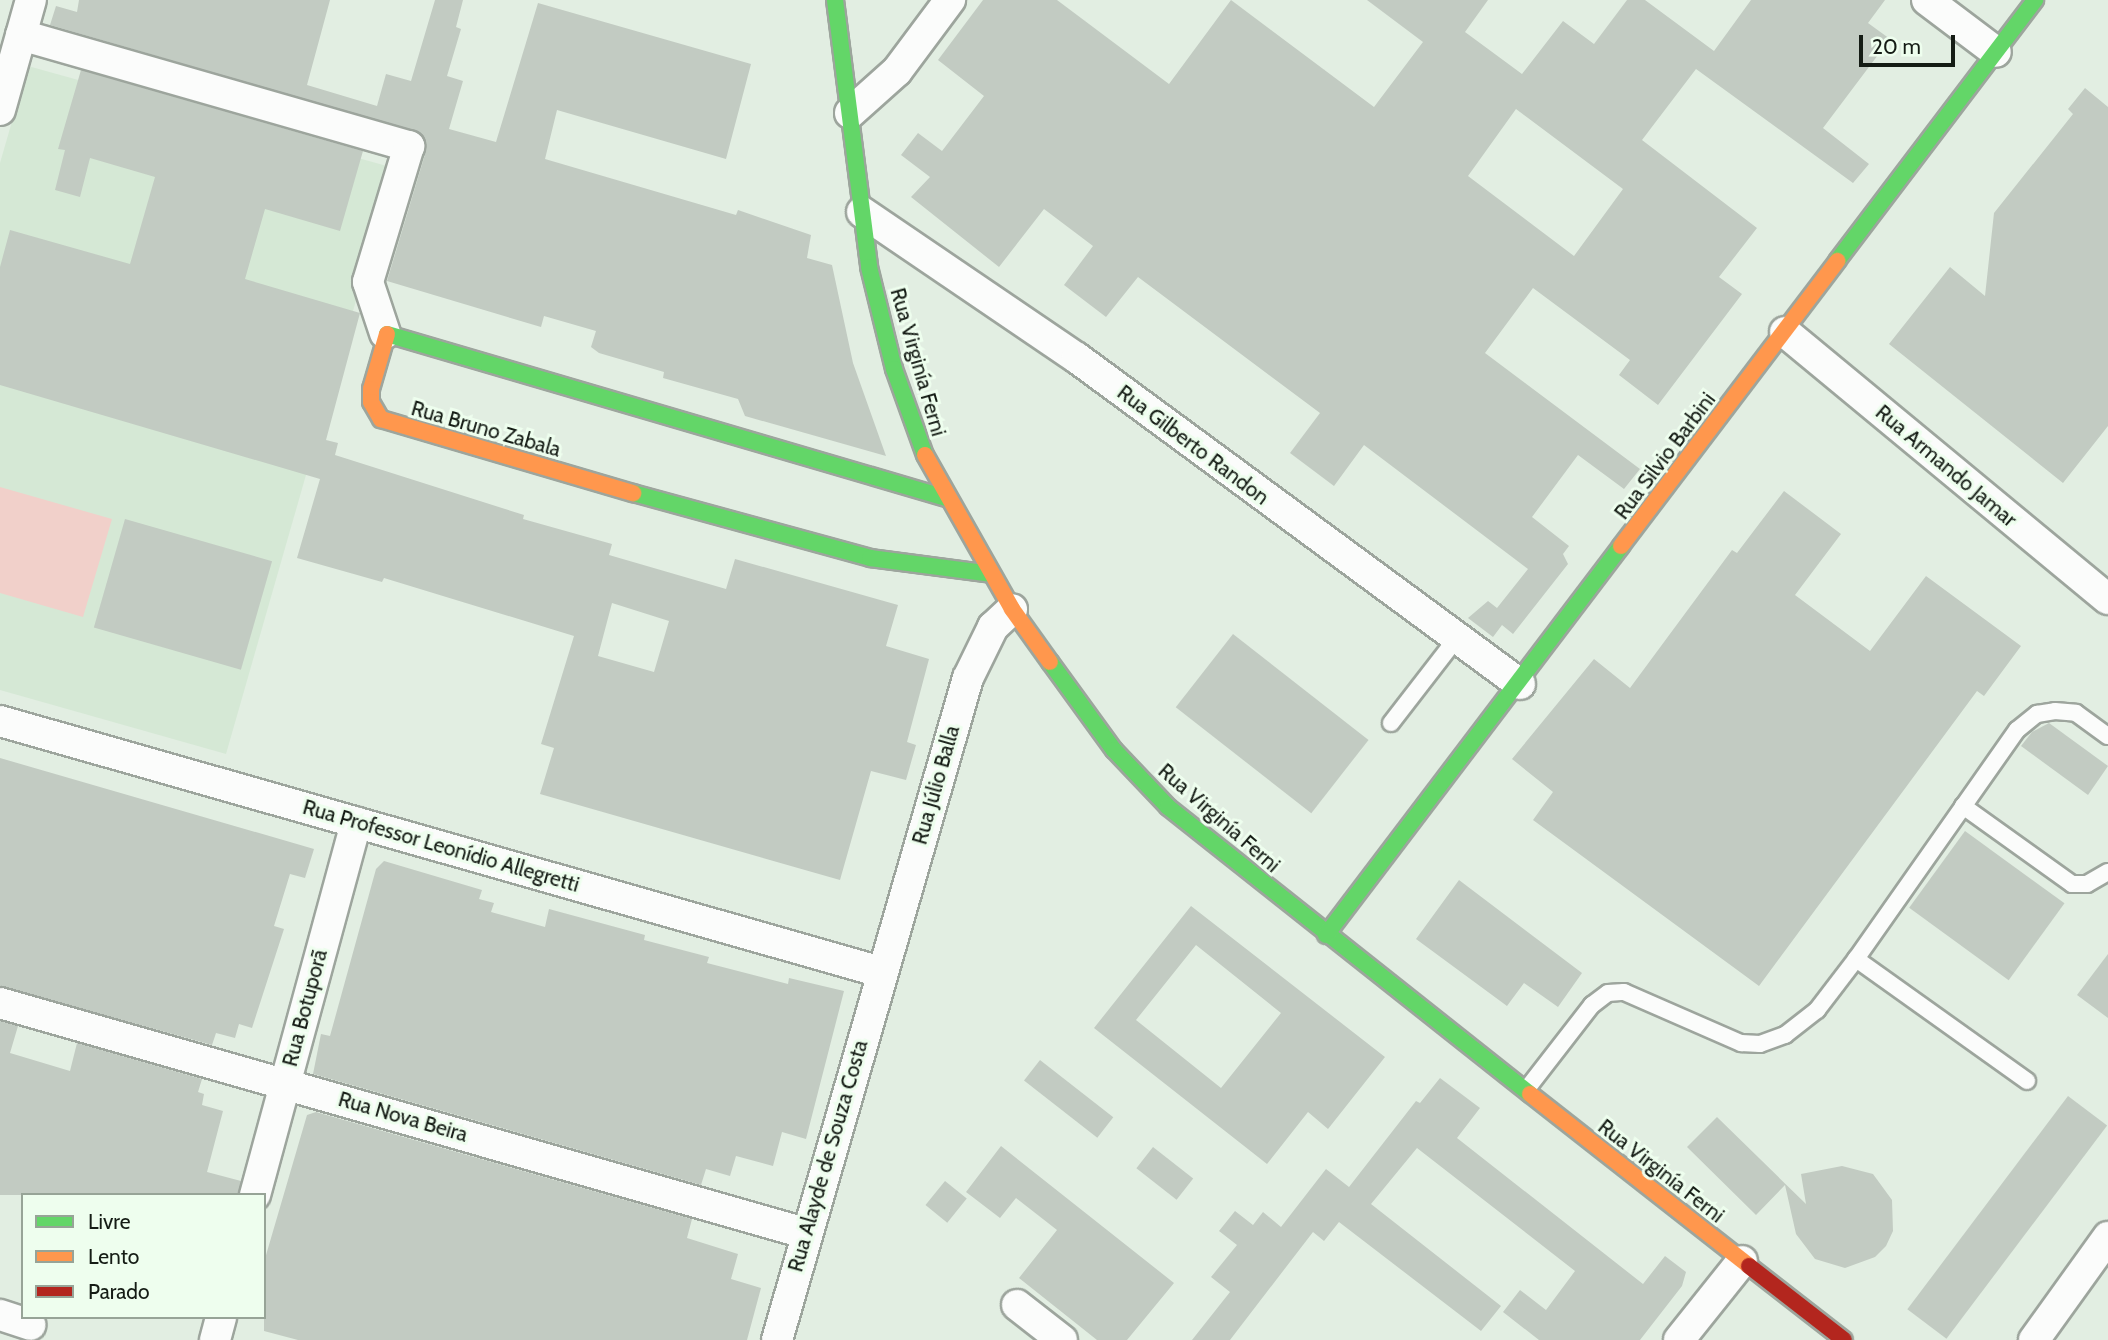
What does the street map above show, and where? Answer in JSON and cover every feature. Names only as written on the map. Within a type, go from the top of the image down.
[{"type":"street","points":[[0,110],[32,0]]},
{"type":"street","name":"Rua Virginía Ferni","points":[[835,0],[869,267],[894,369],[920,447],[946,498],[1012,609],[1114,750],[1168,807],[1326,935],[1844,1340]]},
{"type":"street","points":[[850,113],[897,71],[950,0]]},
{"type":"street","points":[[1927,0],[1996,52]]},
{"type":"street","name":"Rua Silvio Barbini","points":[[1326,935],[1520,684],[2035,0]]},
{"type":"street","points":[[22,35],[409,146],[368,282],[385,333],[946,498]]},
{"type":"street","name":"Rua Gilberto Randon","points":[[862,212],[1077,358],[1520,684]]},
{"type":"street","name":"Rua Armando Jamar","points":[[1785,332],[2108,599]]},
{"type":"street","name":"Rua Bruno Zabala","points":[[385,333],[371,402],[381,419],[400,428],[870,558],[991,574]]},
{"type":"street","name":"Rua Júlio Balla","points":[[881,972],[968,678],[987,636],[1012,609]]},
{"type":"street","name":"Rua Professor Leonídio Allegretti","points":[[0,721],[881,972]]},
{"type":"street","name":"Rua Botuporã","points":[[256,1193],[356,822]]},
{"type":"street","name":"Rua Alayde de Souza Costa","points":[[777,1340],[805,1233],[881,972]]},
{"type":"street","name":"Rua Nova Beira","points":[[0,1003],[805,1233]]},
{"type":"street","points":[[2034,1340],[2108,1237]]},
{"type":"street","points":[[1679,1340],[1742,1261]]},
{"type":"street","points":[[1017,1305],[1062,1340]]},
{"type":"street","points":[[0,1315],[30,1325]]},
{"type":"street","points":[[215,1340],[220,1319]]},
{"type":"lane","points":[[1391,723],[1456,639]]},
{"type":"lane","points":[[1525,1092],[1592,1005],[1608,993],[1624,992],[1741,1043],[1760,1044],[1785,1035],[1817,1010],[1856,959],[2017,730],[2037,714],[2076,713],[2108,736]]},
{"type":"lane","points":[[1963,806],[2072,884],[2087,884],[2108,872]]},
{"type":"lane","points":[[1856,959],[2027,1081]]},
{"type":"shaded area","points":[[28,66],[394,168],[226,754],[0,690],[0,163]]},
{"type":"shaded area","points":[[0,487],[112,519],[83,617],[0,593]]},
{"type":"building","points":[[79,0],[330,0],[307,85],[377,106],[386,74],[411,81],[435,0],[463,0],[456,27],[461,29],[447,76],[463,81],[449,129],[496,142],[538,3],[751,64],[726,159],[557,110],[545,159],[736,215],[738,210],[811,235],[807,258],[832,265],[853,363],[886,456],[745,416],[738,399],[663,378],[664,372],[599,353],[591,347],[596,331],[544,316],[541,327],[387,281],[426,151],[421,133],[50,25],[56,6],[77,12]]},
{"type":"building","points":[[983,0],[1057,0],[1169,84],[1231,0],[1374,107],[1423,42],[1367,0],[1488,0],[1465,32],[1522,74],[1563,21],[1594,44],[1627,0],[1645,0],[1714,51],[1751,0],[1885,0],[1868,23],[1890,39],[1823,128],[1869,164],[1853,183],[1696,69],[1642,140],[1757,228],[1719,277],[1742,294],[1658,405],[1619,375],[1630,360],[1533,288],[1485,353],[1640,469],[1624,489],[1578,455],[1532,517],[1569,546],[1563,554],[1568,564],[1513,634],[1502,625],[1493,637],[1468,618],[1488,601],[1497,608],[1528,569],[1364,445],[1334,486],[1290,453],[1320,413],[1138,277],[1106,317],[1064,285],[1093,246],[1044,209],[999,267],[911,197],[930,177],[901,155],[918,133],[942,151],[984,96],[938,60]],"holes":[[[1516,109],[1623,189],[1574,256],[1468,176]]]},
{"type":"building","points":[[81,70],[363,151],[340,231],[265,209],[245,279],[360,313],[326,440],[338,443],[335,455],[524,515],[523,519],[612,544],[609,555],[726,589],[735,559],[898,605],[886,646],[929,659],[907,742],[916,745],[906,780],[871,771],[840,880],[540,794],[554,748],[541,744],[574,636],[384,578],[382,582],[297,558],[320,479],[0,385],[0,267],[10,230],[130,264],[155,177],[90,158],[80,197],[55,190],[65,150],[58,149]],"holes":[[[612,603],[669,621],[654,672],[598,656]]]},
{"type":"building","points":[[2085,88],[2108,107],[2108,426],[2063,483],[1889,344],[1950,267],[1985,296],[1994,213],[2073,114],[2068,109]]},
{"type":"building","points":[[1784,491],[1841,534],[1795,595],[1870,651],[1926,576],[2021,646],[1984,696],[1977,691],[1759,986],[1533,820],[1553,792],[1512,759],[1594,659],[1630,688],[1732,550],[1737,553]]},
{"type":"building","points":[[125,519],[272,561],[241,670],[94,628]]},
{"type":"building","points":[[1233,634],[1369,740],[1311,813],[1176,707]]},
{"type":"building","points":[[2049,723],[2108,766],[2088,795],[2021,746],[2032,732]]},
{"type":"building","points":[[0,758],[314,849],[305,878],[290,874],[274,926],[284,929],[252,1028],[239,1024],[235,1038],[216,1033],[212,1045],[0,986]]},
{"type":"building","points":[[1965,831],[2065,903],[2009,980],[1909,908]]},
{"type":"building","points":[[384,861],[482,890],[479,899],[494,903],[491,912],[545,927],[549,909],[645,935],[644,940],[709,957],[707,963],[788,984],[789,978],[844,991],[806,1139],[782,1132],[773,1166],[736,1156],[730,1176],[706,1169],[701,1185],[313,1074],[321,1034],[330,1036],[376,869]]},
{"type":"building","points":[[1459,880],[1582,973],[1558,1007],[1524,983],[1507,1006],[1416,939]]},
{"type":"building","points":[[1191,906],[1385,1057],[1328,1129],[1308,1112],[1267,1164],[1094,1028]],"holes":[[[1196,945],[1281,1013],[1221,1088],[1136,1020]]]},
{"type":"building","points":[[2108,954],[2108,1018],[2077,995]]},
{"type":"building","points":[[0,1021],[18,1026],[10,1053],[70,1071],[77,1043],[202,1079],[198,1092],[204,1094],[202,1105],[223,1111],[207,1172],[241,1181],[238,1193],[0,1195]]},
{"type":"building","points":[[1040,1060],[1113,1117],[1097,1138],[1024,1080]]},
{"type":"building","points":[[1440,1078],[1480,1108],[1457,1138],[1643,1284],[1665,1256],[1686,1272],[1682,1286],[1640,1340],[1539,1340],[1503,1312],[1520,1290],[1546,1310],[1575,1271],[1417,1148],[1371,1204],[1501,1306],[1481,1331],[1339,1222],[1324,1241],[1313,1232],[1230,1340],[1192,1340],[1230,1292],[1211,1277],[1237,1245],[1219,1231],[1235,1211],[1253,1225],[1263,1212],[1281,1227],[1326,1169],[1349,1187],[1416,1101],[1420,1103]]},
{"type":"building","points":[[2068,1096],[2107,1125],[1946,1339],[1907,1309]]},
{"type":"building","points":[[316,1112],[692,1219],[687,1238],[738,1254],[731,1279],[761,1288],[747,1340],[298,1340],[264,1331],[266,1255],[307,1115]]},
{"type":"building","points":[[1717,1117],[1806,1204],[1801,1174],[1842,1166],[1873,1174],[1892,1200],[1893,1231],[1886,1246],[1875,1257],[1845,1268],[1815,1259],[1796,1234],[1785,1185],[1756,1215],[1687,1147]]},
{"type":"building","points":[[1001,1146],[1174,1283],[1127,1340],[1097,1340],[1019,1278],[1057,1230],[1016,1198],[1000,1218],[966,1192]]},
{"type":"building","points":[[1153,1147],[1193,1178],[1177,1200],[1136,1168]]},
{"type":"building","points":[[945,1181],[967,1199],[947,1223],[925,1205]]},
{"type":"traffic: fast","points":[[835,0],[869,267],[894,369],[925,455]]},
{"type":"traffic: fast","points":[[1837,261],[2035,0]]},
{"type":"traffic: fast","points":[[387,334],[946,498]]},
{"type":"traffic: fast","points":[[633,493],[870,558],[991,574]]},
{"type":"traffic: fast","points":[[1326,935],[1621,546]]},
{"type":"traffic: fast","points":[[1050,662],[1114,750],[1168,807],[1530,1094]]},
{"type":"traffic: slow","points":[[1621,546],[1837,261]]},
{"type":"traffic: slow","points":[[387,334],[371,389],[371,402],[381,419],[633,493]]},
{"type":"traffic: slow","points":[[925,455],[1012,609],[1050,662]]},
{"type":"traffic: slow","points":[[1530,1094],[1749,1266]]},
{"type":"traffic: jam","points":[[1749,1266],[1844,1340]]}]
